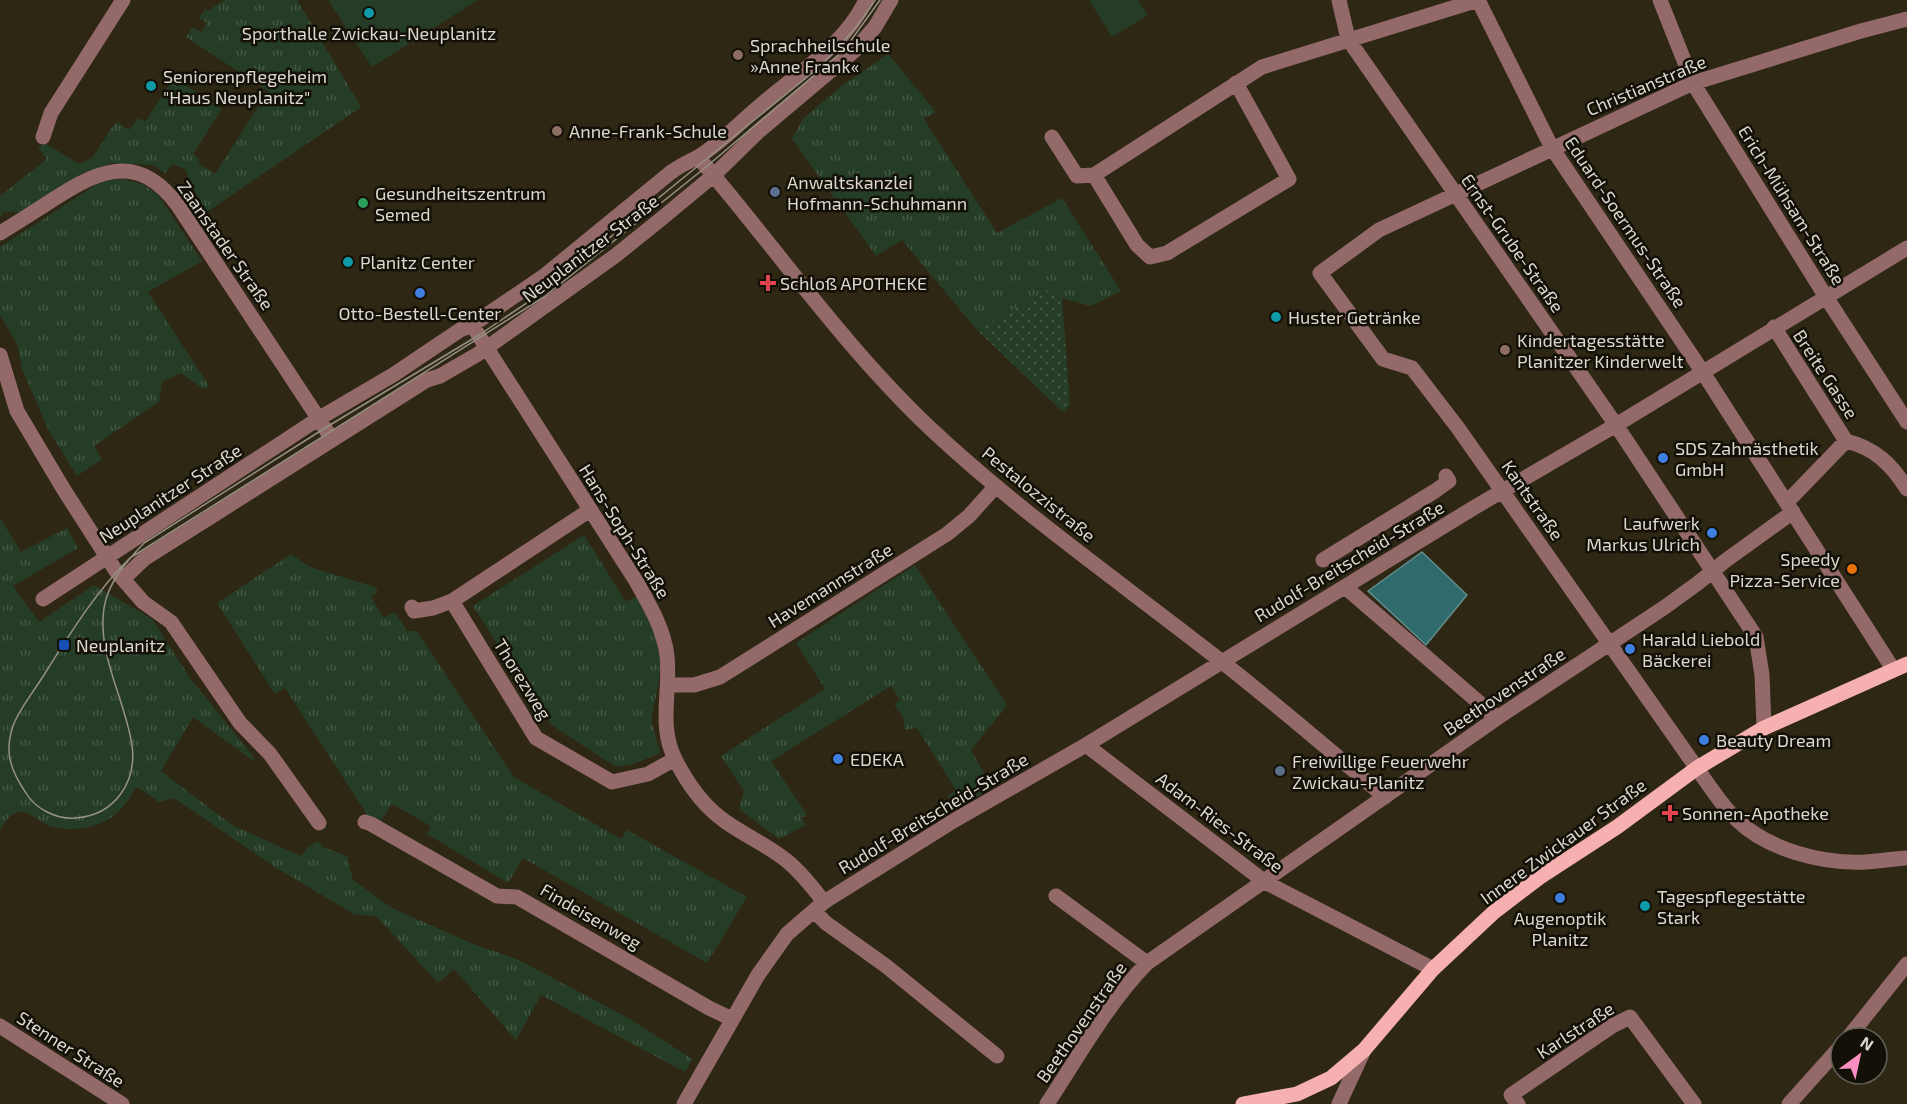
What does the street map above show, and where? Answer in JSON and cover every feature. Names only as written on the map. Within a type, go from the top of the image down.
[{"type":"main road","name":"Innere Zwickauer Straße","points":[[1243,1104],[1297,1094],[1331,1078],[1364,1050],[1433,969],[1494,912],[1697,768],[1764,728],[1900,667]]},
{"type":"street","points":[[43,137],[51,113],[123,0]]},
{"type":"street","name":"Neuplanitzer Straße","points":[[43,599],[318,419],[393,375],[544,276],[683,163],[698,157],[811,64],[843,33],[866,0]]},
{"type":"street","name":"Neuplanitzer Straße","points":[[123,579],[144,559],[427,380],[440,376],[487,348],[615,256],[714,175],[759,131],[854,51],[875,27],[891,0]]},
{"type":"street","name":"Ernst-Grube-Straße","points":[[1339,0],[1348,39],[1616,425],[1756,637],[1762,675],[1764,728]]},
{"type":"street","points":[[1052,137],[1077,176],[1094,175],[1262,67],[1478,0]]},
{"type":"street","name":"Eduard-Soermus-Straße","points":[[1478,0],[1552,148],[1702,371],[1790,507],[1900,667]]},
{"type":"street","name":"Erich-Mühsam-Straße","points":[[1660,0],[1693,83],[1907,422]]},
{"type":"street","name":"Christianstraße","points":[[1320,273],[1379,230],[1693,83],[1907,19]]},
{"type":"street","points":[[1094,175],[1137,244],[1150,256],[1167,253],[1289,179],[1236,83]]},
{"type":"street","points":[[698,157],[714,175]]},
{"type":"street","name":"Zaanstader Straße","points":[[0,233],[71,187],[103,172],[132,172],[159,183],[167,189],[285,365],[318,419]]},
{"type":"street","name":"Pestalozzistraße","points":[[714,175],[867,365],[933,431],[996,486],[1221,661],[1386,797]]},
{"type":"street","name":"Rudolf-Breitscheid-Straße","points":[[684,1104],[758,975],[787,934],[819,906],[948,824],[1086,745],[1221,661],[1907,248]]},
{"type":"street","name":"Kantstraße","points":[[1320,273],[1383,358],[1412,368],[1503,491],[1697,768],[1737,819],[1767,841],[1791,851],[1828,861],[1865,862],[1907,858]]},
{"type":"street","points":[[472,325],[487,348]]},
{"type":"street","name":"Breite Gasse","points":[[1774,327],[1846,441],[1858,444],[1881,456],[1899,475],[1907,489]]},
{"type":"street","name":"Hans-Soph-Straße","points":[[487,348],[636,581],[654,614],[667,655],[666,721],[668,739],[675,759],[696,794],[724,821],[785,859],[797,870],[819,906]]},
{"type":"street","points":[[0,355],[17,411],[116,571],[143,602],[171,622],[240,723],[270,754],[319,824]]},
{"type":"street","points":[[318,419],[333,440]]},
{"type":"street","name":"Breite Gasse","points":[[1790,507],[1846,441]]},
{"type":"street","name":"Rudolf-Breitscheid-Straße","points":[[1323,560],[1435,491],[1449,481],[1446,476]]},
{"type":"street","name":"Havemannstraße","points":[[668,684],[694,685],[720,677],[947,534],[969,516],[996,486]]},
{"type":"street","name":"Beethovenstraße","points":[[1047,1104],[1091,1037],[1147,963],[1497,718],[1698,584],[1790,507]]},
{"type":"street","points":[[412,607],[414,611],[433,608],[452,601],[590,510]]},
{"type":"street","points":[[1345,587],[1497,718]]},
{"type":"street","name":"Thorezweg","points":[[452,601],[536,738],[612,782],[648,774],[675,759]]},
{"type":"street","name":"Adam-Ries-Straße","points":[[1086,745],[1265,882],[1433,969]]},
{"type":"street","name":"Findeisenweg","points":[[365,822],[497,896],[517,897],[732,1019]]},
{"type":"street","name":"Beethovenstraße","points":[[1056,896],[1147,963]]},
{"type":"street","points":[[819,906],[826,923],[886,966],[997,1056]]},
{"type":"street","points":[[1858,1026],[1907,964]]},
{"type":"street","name":"Karlstraße","points":[[1515,1099],[1612,1026],[1630,1017],[1694,1104]]},
{"type":"street","name":"Stenner Straße","points":[[0,1026],[122,1104]]},
{"type":"street","points":[[1340,1104],[1364,1050]]},
{"type":"street","points":[[1789,1104],[1829,1059]]},
{"type":"green space","points":[[224,0],[297,0],[361,107],[207,212],[190,183],[186,170],[173,164],[165,173],[153,165],[112,163],[81,174],[21,212],[4,212],[0,218],[0,196],[47,159],[38,148],[45,143],[79,164],[92,158],[117,122],[129,130],[138,118],[145,122],[174,78],[222,109],[193,154],[200,159],[198,163],[215,174],[268,91],[186,37],[193,27],[201,32],[207,23],[199,18],[206,8],[208,11]]},
{"type":"green space","points":[[328,0],[478,0],[372,67]]},
{"type":"green space","points":[[1089,0],[1138,0],[1148,15],[1112,37]]},
{"type":"green space","points":[[888,54],[936,112],[924,119],[997,233],[1062,198],[1121,291],[1091,306],[1062,298],[1055,286],[977,330],[902,240],[876,256],[792,139],[803,119],[839,88]]},
{"type":"green space","points":[[124,179],[144,185],[158,195],[202,261],[148,292],[209,386],[203,389],[181,373],[162,382],[159,402],[94,446],[102,459],[77,476],[48,429],[22,369],[17,344],[0,315],[0,247],[102,181]]},
{"type":"green space","points":[[1055,286],[1062,298],[1070,405],[1063,412],[977,330]]},
{"type":"green space","points":[[0,518],[21,552],[67,528],[78,548],[13,586],[39,622],[94,585],[152,619],[190,678],[252,755],[255,762],[193,717],[161,771],[232,825],[301,856],[309,846],[318,841],[323,847],[347,856],[353,880],[392,908],[473,944],[517,959],[630,1019],[692,1059],[685,1072],[541,995],[516,1040],[454,969],[438,983],[377,917],[354,914],[275,867],[174,798],[159,802],[137,787],[117,813],[94,826],[76,829],[58,828],[28,813],[20,812],[10,816],[0,830]]},
{"type":"green space","points":[[584,535],[626,602],[637,596],[656,633],[660,656],[659,681],[651,719],[660,753],[634,764],[616,767],[550,724],[473,606]]},
{"type":"green space","points":[[291,554],[310,567],[375,587],[378,592],[371,597],[384,618],[395,612],[407,631],[417,631],[514,777],[621,839],[627,830],[747,897],[707,963],[523,858],[508,883],[427,834],[431,826],[392,804],[380,822],[368,816],[285,688],[275,694],[217,603]]},
{"type":"green space","points":[[915,565],[1007,705],[971,750],[992,788],[956,809],[948,796],[956,790],[917,728],[905,730],[903,717],[894,704],[900,700],[891,686],[771,761],[807,815],[801,818],[806,825],[779,839],[739,809],[744,791],[721,756],[825,689],[796,643]]},
{"type":"water","points":[[1422,552],[1467,595],[1426,645],[1368,591]]},
{"type":"tram line","points":[[875,0],[848,36],[817,69],[543,292],[479,335],[325,428],[144,543],[131,557],[125,565],[114,581],[104,608],[104,643],[132,745],[133,759],[127,784],[112,803],[102,811],[90,816],[62,817],[48,812],[30,799],[16,777],[10,759],[9,744],[14,724],[24,704],[83,615],[105,585],[130,558],[544,297],[706,167],[837,56],[847,46],[880,0]]},
{"type":"place","name":"Sporthalle Zwickau-Neuplanitz","points":[[369,13]]},
{"type":"place","name":"Sprachheilschule »Anne Frank«","points":[[738,55]]},
{"type":"place","name":"Seniorenpflegeheim \"Haus Neuplanitz\"","points":[[151,86]]},
{"type":"place","name":"Anne-Frank-Schule","points":[[557,131]]},
{"type":"place","name":"Anwaltskanzlei Hofmann-Schuhmann","points":[[775,192]]},
{"type":"place","name":"Gesundheitszentrum Semed","points":[[363,203]]},
{"type":"place","name":"Planitz Center","points":[[348,262]]},
{"type":"place","name":"Schloß APOTHEKE","points":[[768,283]]},
{"type":"place","name":"Otto-Bestell-Center","points":[[420,293]]},
{"type":"place","name":"Huster Getränke","points":[[1276,317]]},
{"type":"place","name":"Kindertagesstätte Planitzer Kinderwelt","points":[[1505,350]]},
{"type":"place","name":"SDS Zahnästhetik GmbH","points":[[1663,458]]},
{"type":"place","name":"Laufwerk Markus Ulrich","points":[[1712,533]]},
{"type":"place","name":"Speedy Pizza-Service","points":[[1852,569]]},
{"type":"place","name":"Neuplanitz","points":[[64,645]]},
{"type":"place","name":"Harald Liebold Bäckerei","points":[[1630,649]]},
{"type":"place","name":"Beauty Dream","points":[[1704,740]]},
{"type":"place","name":"EDEKA","points":[[838,759]]},
{"type":"place","name":"Freiwillige Feuerwehr Zwickau-Planitz","points":[[1280,771]]},
{"type":"place","name":"Sonnen-Apotheke","points":[[1670,813]]},
{"type":"place","name":"Augenoptik Planitz","points":[[1560,898]]},
{"type":"place","name":"Tagespflegestätte Stark","points":[[1645,906]]}]
